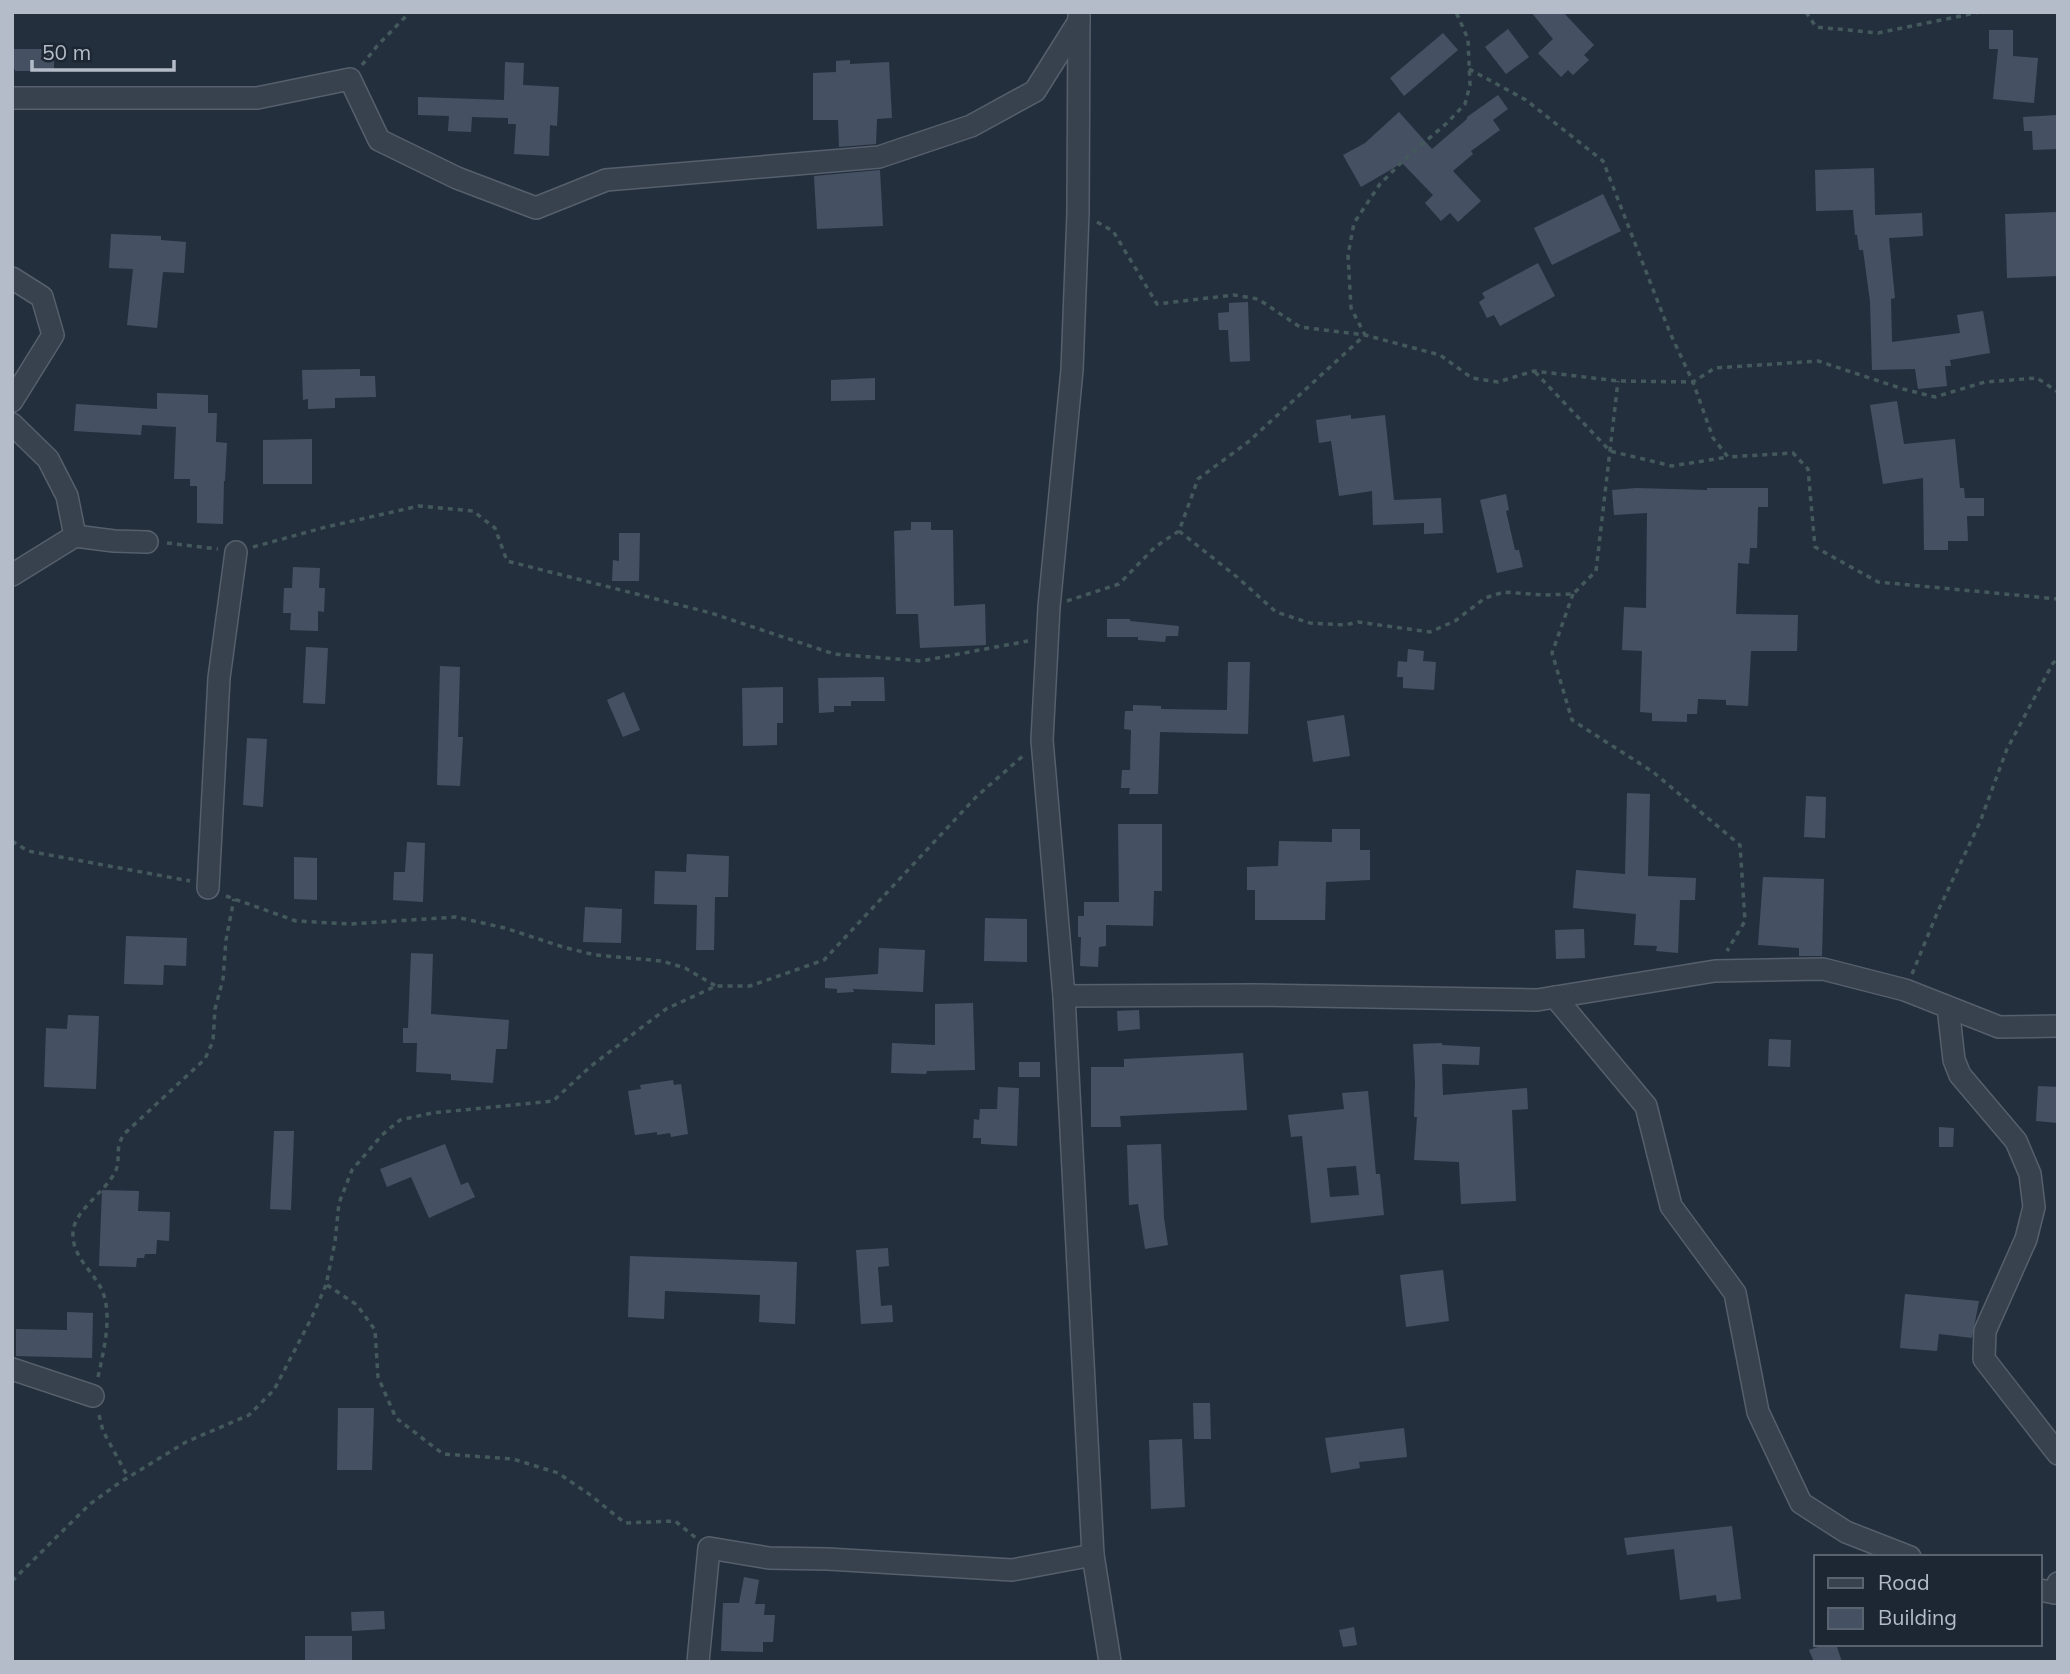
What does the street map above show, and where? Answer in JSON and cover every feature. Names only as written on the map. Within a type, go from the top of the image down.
[{"type":"street","points":[[12,98],[257,99],[350,79],[379,140],[457,178],[536,208],[606,180],[879,157],[971,126],[1035,91],[1079,17]]},
{"type":"street","points":[[1079,17],[1078,213],[1072,370],[1049,607],[1042,740],[1064,996],[1093,1555],[1110,1662]]},
{"type":"street","points":[[12,278],[42,297],[53,335],[12,401]]},
{"type":"street","points":[[12,424],[48,458],[67,496],[75,536]]},
{"type":"street","points":[[12,575],[75,536],[147,542]]},
{"type":"street","points":[[208,888],[219,678],[236,552]]},
{"type":"street","points":[[1064,996],[1252,995],[1537,1000],[1715,971],[1823,970],[1905,990],[1999,1027],[2058,1026]]},
{"type":"street","points":[[1555,997],[1646,1106],[1671,1206],[1735,1293],[1758,1412],[1801,1503],[1846,1532],[1905,1555]]},
{"type":"street","points":[[1948,1007],[1954,1060],[1960,1075],[2016,1141],[2030,1174],[2034,1207],[2026,1239],[1985,1331],[1984,1359],[2058,1454]]},
{"type":"street","points":[[12,1369],[93,1396]]},
{"type":"street","points":[[698,1662],[709,1548],[769,1558],[1012,1570],[1093,1555]]},
{"type":"street","points":[[2042,1590],[2055,1593],[2058,1583]]},
{"type":"path","points":[[350,79],[410,12]]},
{"type":"path","points":[[1365,335],[1351,308],[1348,255],[1354,223],[1380,184],[1465,104],[1470,85],[1468,39],[1456,12]]},
{"type":"path","points":[[1806,12],[1816,27],[1878,33],[1980,12]]},
{"type":"path","points":[[1469,69],[1525,100],[1603,161],[1713,438],[1728,457]]},
{"type":"path","points":[[1078,213],[1113,231],[1157,304],[1234,295],[1258,299],[1300,327],[1365,335],[1440,355],[1472,378],[1498,382],[1534,371],[1618,381],[1693,382],[1715,368],[1818,361],[1935,397],[1985,382],[2037,378],[2058,392]]},
{"type":"path","points":[[1049,607],[1119,584],[1155,547],[1179,531],[1198,479],[1248,442],[1365,335]]},
{"type":"path","points":[[1534,371],[1610,451],[1672,466],[1728,457],[1793,453],[1808,469],[1815,547],[1878,582],[2058,598]]},
{"type":"path","points":[[1618,381],[1596,571],[1573,594],[1552,653],[1572,720],[1653,772],[1740,845],[1745,921],[1715,971]]},
{"type":"path","points":[[147,542],[196,545],[236,552],[326,527],[419,506],[473,511],[495,528],[507,561],[711,613],[834,654],[920,662],[1049,636]]},
{"type":"path","points":[[1179,531],[1276,612],[1310,623],[1345,625],[1358,622],[1430,632],[1455,621],[1485,598],[1503,592],[1573,594]]},
{"type":"path","points":[[1905,990],[1979,822],[2007,749],[2053,663],[2058,659]]},
{"type":"path","points":[[12,1581],[90,1504],[187,1442],[249,1415],[274,1390],[326,1285],[340,1203],[352,1170],[382,1135],[400,1120],[432,1113],[553,1101],[591,1066],[666,1009],[716,986],[750,986],[824,960],[977,796],[1042,740]]},
{"type":"path","points":[[12,841],[28,850],[189,881],[296,921],[350,924],[456,917],[505,928],[563,947],[596,954],[662,961],[685,968],[716,986]]},
{"type":"path","points":[[128,1478],[103,1431],[93,1396],[106,1339],[105,1296],[99,1283],[78,1256],[73,1235],[75,1220],[96,1198],[116,1169],[118,1144],[124,1134],[205,1059],[213,1041],[215,1009],[223,979],[226,940],[234,899]]},
{"type":"path","points":[[326,1285],[357,1305],[375,1331],[378,1377],[396,1418],[443,1454],[513,1460],[558,1473],[625,1523],[675,1521],[709,1548]]},
{"type":"building","points":[[1531,12],[1563,12],[1594,45],[1584,55],[1589,60],[1573,75],[1568,70],[1561,77],[1538,53],[1553,39]]},
{"type":"building","points":[[1508,29],[1529,57],[1506,74],[1485,47]]},
{"type":"building","points":[[1989,30],[2013,30],[2013,56],[2038,58],[2034,103],[1993,99],[1998,49],[1989,49]]},
{"type":"building","points":[[1443,33],[1458,50],[1404,96],[1390,78]]},
{"type":"building","points":[[12,49],[54,49],[54,69],[15,71],[12,69]]},
{"type":"building","points":[[850,60],[850,64],[889,62],[892,118],[877,119],[876,144],[839,147],[838,120],[813,120],[813,73],[836,72],[836,61]]},
{"type":"building","points":[[505,62],[524,63],[523,85],[559,87],[557,126],[550,125],[549,156],[514,154],[516,124],[508,124],[508,118],[472,117],[471,132],[448,131],[449,116],[418,115],[418,97],[504,100]]},
{"type":"building","points":[[1498,95],[1508,109],[1493,120],[1500,130],[1471,151],[1473,154],[1453,171],[1481,201],[1458,222],[1450,213],[1441,221],[1425,203],[1433,195],[1402,163],[1361,187],[1343,155],[1365,143],[1399,112],[1432,149],[1467,117]]},
{"type":"building","points":[[2058,115],[2058,149],[2033,150],[2032,131],[2024,131],[2023,117]]},
{"type":"building","points":[[1874,168],[1875,215],[1922,213],[1923,236],[1889,238],[1895,298],[1891,299],[1892,342],[1960,333],[1957,315],[1983,311],[1990,353],[1950,360],[1951,366],[1945,366],[1947,386],[1918,389],[1915,369],[1872,370],[1870,301],[1863,250],[1859,250],[1855,235],[1853,210],[1816,211],[1815,170]]},
{"type":"building","points":[[880,170],[883,226],[817,229],[814,176]]},
{"type":"building","points":[[1603,194],[1621,231],[1552,265],[1534,228]]},
{"type":"building","points":[[2058,212],[2058,276],[2007,278],[2005,214]]},
{"type":"building","points":[[111,234],[161,236],[161,240],[186,242],[184,273],[163,272],[157,328],[127,325],[133,269],[109,268]]},
{"type":"building","points":[[1538,263],[1555,296],[1500,326],[1494,315],[1487,318],[1479,302],[1485,298],[1482,293]]},
{"type":"building","points":[[1248,302],[1250,361],[1230,362],[1228,330],[1219,330],[1218,313],[1229,312],[1229,303]]},
{"type":"building","points":[[360,369],[360,376],[375,376],[376,397],[335,398],[335,408],[308,409],[308,399],[303,400],[302,370]]},
{"type":"building","points":[[875,378],[875,400],[831,401],[831,380]]},
{"type":"building","points":[[157,393],[208,395],[208,413],[217,413],[216,442],[227,443],[223,524],[197,523],[197,486],[190,486],[190,479],[174,479],[176,427],[142,425],[141,435],[74,431],[76,404],[157,409]]},
{"type":"building","points":[[1897,401],[1904,444],[1955,439],[1960,488],[1964,488],[1965,498],[1984,498],[1984,516],[1967,516],[1968,541],[1948,541],[1948,550],[1924,550],[1923,478],[1883,484],[1870,405]]},
{"type":"building","points":[[1351,415],[1351,419],[1385,415],[1394,500],[1441,498],[1443,533],[1424,534],[1424,523],[1373,525],[1372,491],[1339,496],[1331,441],[1319,443],[1316,420]]},
{"type":"building","points":[[312,439],[312,484],[263,484],[263,440]]},
{"type":"building","points":[[1768,488],[1768,507],[1758,507],[1757,548],[1750,548],[1749,564],[1738,563],[1736,614],[1798,615],[1797,651],[1751,651],[1748,706],[1726,705],[1726,700],[1698,699],[1697,714],[1687,714],[1687,722],[1652,721],[1652,713],[1640,712],[1642,651],[1622,650],[1624,607],[1646,608],[1647,513],[1614,515],[1612,490]]},
{"type":"building","points":[[1506,494],[1509,510],[1506,511],[1515,550],[1519,550],[1523,567],[1497,573],[1480,500]]},
{"type":"building","points":[[911,522],[931,522],[931,530],[953,530],[954,606],[985,604],[986,645],[920,648],[918,614],[896,614],[894,531],[911,530]]},
{"type":"building","points":[[619,533],[640,533],[639,581],[612,581],[613,560],[619,561]]},
{"type":"building","points":[[293,567],[320,568],[319,588],[325,588],[324,612],[318,611],[318,631],[290,630],[291,613],[283,613],[284,588],[292,588]]},
{"type":"building","points":[[1107,619],[1130,619],[1179,626],[1178,636],[1166,636],[1165,642],[1138,640],[1138,637],[1107,637]]},
{"type":"building","points":[[306,647],[328,648],[325,704],[303,703]]},
{"type":"building","points":[[1408,649],[1424,651],[1423,661],[1436,662],[1434,690],[1403,688],[1403,677],[1397,677],[1398,661],[1407,662]]},
{"type":"building","points":[[1228,662],[1250,662],[1248,734],[1160,732],[1158,794],[1129,794],[1130,788],[1121,788],[1122,770],[1130,770],[1131,730],[1124,729],[1125,711],[1133,711],[1133,705],[1161,706],[1161,709],[1227,710]]},
{"type":"building","points":[[440,666],[460,667],[458,737],[463,737],[460,786],[437,785]]},
{"type":"building","points":[[884,677],[885,701],[851,701],[851,706],[834,706],[834,712],[819,713],[818,678]]},
{"type":"building","points":[[783,687],[783,723],[777,723],[777,745],[743,746],[742,688]]},
{"type":"building","points":[[624,692],[640,730],[623,737],[607,700]]},
{"type":"building","points":[[1344,715],[1350,756],[1313,762],[1307,721]]},
{"type":"building","points":[[247,738],[267,739],[263,807],[243,805]]},
{"type":"building","points":[[1627,793],[1650,794],[1648,876],[1696,878],[1695,900],[1680,900],[1678,953],[1656,951],[1657,946],[1634,945],[1636,914],[1573,908],[1576,870],[1625,874]]},
{"type":"building","points":[[1806,796],[1826,797],[1825,838],[1804,837]]},
{"type":"building","points":[[1118,824],[1162,824],[1162,891],[1154,891],[1153,926],[1106,925],[1106,946],[1099,947],[1098,967],[1080,966],[1081,937],[1078,937],[1078,916],[1084,916],[1084,902],[1119,902]]},
{"type":"building","points":[[1332,829],[1360,829],[1360,850],[1370,850],[1370,880],[1326,882],[1325,920],[1255,920],[1255,890],[1247,890],[1247,867],[1278,866],[1279,841],[1332,842]]},
{"type":"building","points":[[407,842],[425,843],[423,902],[393,900],[394,872],[405,872]]},
{"type":"building","points":[[687,854],[729,856],[728,897],[715,897],[714,950],[696,950],[697,905],[654,904],[655,871],[686,872]]},
{"type":"building","points":[[294,857],[317,858],[317,900],[294,899]]},
{"type":"building","points":[[1763,877],[1824,879],[1822,956],[1799,956],[1799,948],[1758,945]]},
{"type":"building","points":[[585,907],[622,909],[621,943],[583,942]]},
{"type":"building","points":[[985,918],[1027,919],[1027,962],[984,961]]},
{"type":"building","points":[[1584,929],[1585,958],[1556,959],[1555,930]]},
{"type":"building","points":[[126,936],[187,938],[186,966],[164,965],[163,985],[124,984]]},
{"type":"building","points":[[879,948],[925,950],[923,992],[853,989],[854,992],[837,993],[837,989],[825,988],[825,978],[878,974]]},
{"type":"building","points":[[411,953],[433,954],[431,1014],[509,1020],[507,1049],[496,1049],[493,1083],[451,1080],[451,1074],[416,1072],[417,1043],[403,1043],[403,1028],[408,1028]]},
{"type":"building","points":[[973,1003],[975,1070],[927,1071],[926,1074],[891,1073],[892,1043],[935,1045],[935,1004]]},
{"type":"building","points":[[1139,1010],[1140,1029],[1118,1031],[1117,1011]]},
{"type":"building","points":[[68,1015],[99,1016],[96,1089],[44,1087],[46,1028],[67,1029]]},
{"type":"building","points":[[1769,1039],[1791,1040],[1790,1067],[1768,1066]]},
{"type":"building","points":[[1442,1043],[1480,1047],[1479,1065],[1442,1064],[1443,1095],[1527,1088],[1528,1109],[1512,1110],[1516,1201],[1461,1204],[1459,1162],[1414,1160],[1417,1117],[1414,1117],[1413,1044]]},
{"type":"building","points":[[1243,1053],[1247,1110],[1120,1116],[1121,1127],[1091,1127],[1091,1067],[1124,1067],[1124,1059]]},
{"type":"building","points":[[1019,1062],[1040,1062],[1040,1077],[1019,1077]]},
{"type":"building","points":[[673,1080],[674,1085],[681,1084],[688,1134],[671,1137],[670,1133],[657,1135],[657,1132],[635,1135],[628,1091],[641,1089],[640,1085]]},
{"type":"building","points":[[2038,1086],[2058,1087],[2058,1123],[2036,1121]]},
{"type":"building","points":[[998,1087],[1019,1088],[1017,1146],[981,1144],[981,1138],[973,1138],[974,1119],[979,1120],[980,1109],[997,1109]]},
{"type":"building","points":[[1368,1091],[1376,1174],[1380,1174],[1384,1215],[1311,1223],[1302,1136],[1291,1137],[1288,1115],[1344,1109],[1342,1093]],"holes":[[[1356,1166],[1359,1195],[1330,1197],[1327,1168]]]},
{"type":"building","points":[[1939,1127],[1954,1128],[1953,1147],[1939,1147]]},
{"type":"building","points":[[274,1131],[294,1131],[291,1210],[270,1209]]},
{"type":"building","points":[[445,1144],[461,1185],[468,1182],[475,1197],[429,1218],[411,1177],[387,1187],[380,1169]]},
{"type":"building","points":[[1161,1144],[1164,1218],[1168,1245],[1145,1249],[1138,1204],[1129,1205],[1127,1145]]},
{"type":"building","points":[[102,1190],[139,1191],[138,1211],[170,1212],[169,1241],[157,1240],[156,1254],[145,1254],[144,1258],[137,1258],[136,1267],[99,1266]]},
{"type":"building","points":[[888,1248],[889,1266],[878,1267],[881,1306],[892,1305],[893,1322],[861,1324],[856,1250]]},
{"type":"building","points":[[630,1256],[797,1262],[795,1324],[759,1322],[760,1295],[665,1291],[664,1319],[628,1317]]},
{"type":"building","points":[[1443,1270],[1449,1321],[1406,1327],[1400,1275]]},
{"type":"building","points":[[1905,1294],[1979,1301],[1972,1338],[1939,1334],[1937,1351],[1900,1348]]},
{"type":"building","points":[[67,1312],[93,1313],[92,1358],[16,1356],[16,1329],[67,1330]]},
{"type":"building","points":[[1193,1403],[1210,1403],[1211,1439],[1194,1439]]},
{"type":"building","points":[[338,1408],[374,1408],[372,1470],[337,1470]]},
{"type":"building","points":[[1404,1428],[1407,1457],[1359,1462],[1360,1468],[1331,1473],[1325,1438]]},
{"type":"building","points":[[1182,1439],[1185,1507],[1151,1509],[1149,1440]]},
{"type":"building","points":[[1732,1526],[1741,1599],[1717,1602],[1716,1595],[1680,1600],[1674,1549],[1627,1555],[1624,1538]]},
{"type":"building","points":[[744,1577],[759,1580],[755,1604],[765,1604],[764,1615],[775,1615],[773,1642],[763,1642],[763,1652],[721,1651],[723,1603],[739,1603]]},
{"type":"building","points":[[384,1611],[385,1629],[352,1631],[351,1612]]},
{"type":"building","points":[[1354,1627],[1357,1645],[1343,1647],[1339,1630]]},
{"type":"building","points":[[305,1636],[352,1636],[352,1662],[305,1662]]},
{"type":"building","points":[[1820,1646],[1837,1646],[1842,1662],[1814,1662],[1809,1650]]}]
